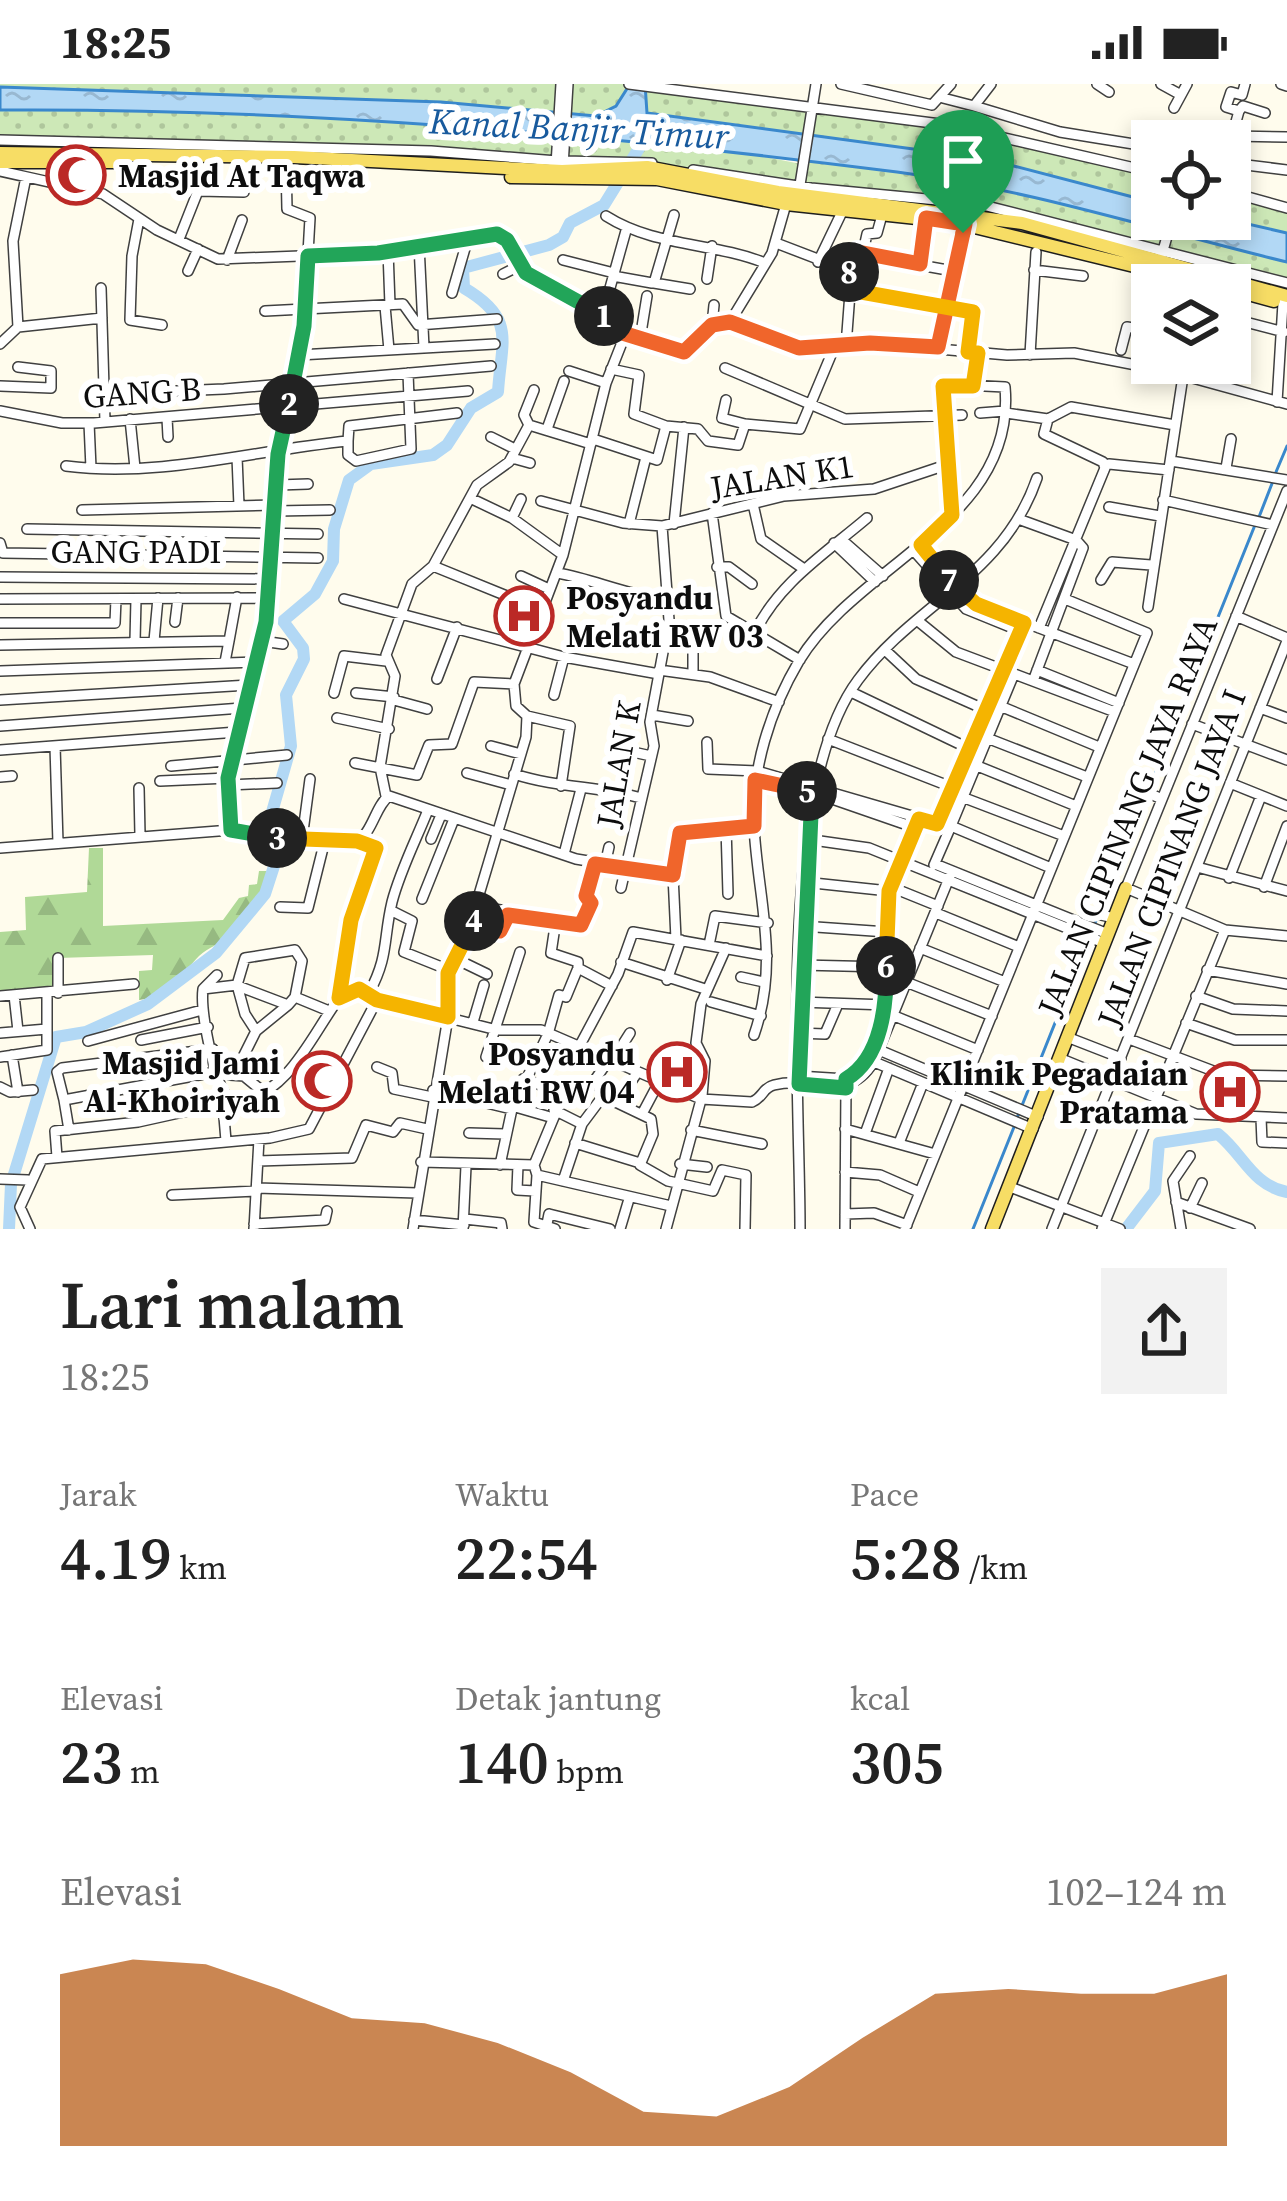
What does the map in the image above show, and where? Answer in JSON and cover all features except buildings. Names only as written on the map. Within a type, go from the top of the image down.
[{"type":"main road","points":[[0,162],[294,157],[560,162],[598,175]]},
{"type":"main road","points":[[0,162],[248,162],[655,174],[799,187],[1022,223],[1162,258],[1286,301]]},
{"type":"main road","points":[[54,181],[58,164]]},
{"type":"main road","points":[[655,174],[786,204],[965,224],[1162,258],[1171,264]]},
{"type":"main road","points":[[1251,294],[1286,301]]},
{"type":"main road","name":"JALAN CIPINANG JAYA RAYA","points":[[992,1229],[1067,1037],[1102,914],[1126,888]]},
{"type":"street","points":[[628,84],[1046,143],[1131,166]]},
{"type":"street","points":[[0,140],[634,161],[799,187],[815,84]]},
{"type":"street","points":[[841,84],[932,105],[951,84]]},
{"type":"street","points":[[882,97],[889,84]]},
{"type":"street","points":[[974,106],[991,84]]},
{"type":"street","points":[[1096,84],[1109,92]]},
{"type":"street","points":[[1161,84],[1181,95]]},
{"type":"street","points":[[1174,108],[1187,84]]},
{"type":"street","points":[[1239,110],[1226,107],[1231,92],[1242,95],[1245,84]]},
{"type":"street","points":[[560,162],[565,86]]},
{"type":"street","points":[[943,98],[1060,132],[1131,144]]},
{"type":"street","points":[[1236,120],[1243,106],[1265,112]]},
{"type":"street","points":[[1251,139],[1287,137]]},
{"type":"street","points":[[0,162],[26,176],[103,194],[139,220],[227,260],[388,251],[497,234],[539,281],[640,339],[688,352],[712,325],[714,305]]},
{"type":"street","points":[[179,239],[198,190],[244,192],[248,162]]},
{"type":"street","points":[[231,830],[228,781],[269,598],[280,448],[304,312],[310,215],[287,208],[286,163]]},
{"type":"street","points":[[1251,166],[1287,170]]},
{"type":"street","points":[[18,326],[13,241],[26,176]]},
{"type":"street","points":[[1251,198],[1287,208]]},
{"type":"street","points":[[730,322],[776,243],[786,204]]},
{"type":"street","points":[[818,262],[842,212]]},
{"type":"street","points":[[674,215],[654,283],[690,289]]},
{"type":"street","points":[[862,252],[882,215]]},
{"type":"street","points":[[606,216],[666,240],[712,246],[765,262]]},
{"type":"street","points":[[920,264],[926,218]]},
{"type":"street","points":[[130,320],[131,256],[139,220]]},
{"type":"street","points":[[227,260],[242,220]]},
{"type":"street","points":[[938,347],[965,224]]},
{"type":"street","points":[[603,314],[613,274],[624,254],[626,227]]},
{"type":"street","points":[[452,293],[469,238]]},
{"type":"street","points":[[1161,264],[1167,240]]},
{"type":"street","points":[[776,243],[849,271]]},
{"type":"street","points":[[419,245],[424,348]]},
{"type":"street","points":[[706,279],[712,246]]},
{"type":"street","points":[[188,271],[198,249]]},
{"type":"street","points":[[388,251],[389,350]]},
{"type":"street","points":[[1030,355],[1036,252]]},
{"type":"street","points":[[726,400],[722,418],[797,431],[840,347],[853,253],[953,271]]},
{"type":"street","points":[[646,257],[659,260]]},
{"type":"street","points":[[1162,258],[1287,284]]},
{"type":"street","points":[[563,260],[652,283]]},
{"type":"street","points":[[502,274],[520,264]]},
{"type":"street","points":[[1034,270],[1083,276]]},
{"type":"street","points":[[0,281],[15,280]]},
{"type":"street","points":[[101,288],[105,422]]},
{"type":"street","points":[[850,290],[973,311],[973,386]]},
{"type":"street","points":[[640,339],[646,296]]},
{"type":"street","points":[[1227,384],[1282,403],[1286,301]]},
{"type":"street","points":[[265,310],[304,312],[404,304],[413,323],[497,319]]},
{"type":"street","points":[[0,344],[18,326],[105,320],[162,325]]},
{"type":"street","points":[[712,325],[730,322],[799,348],[938,347],[1030,355],[1074,353],[1131,361]]},
{"type":"street","points":[[1251,323],[1284,332]]},
{"type":"street","points":[[1121,350],[1126,327],[1131,328]]},
{"type":"street","points":[[561,786],[570,726],[527,716],[515,706],[514,684],[563,555],[606,383],[625,334]]},
{"type":"street","points":[[299,355],[495,344]]},
{"type":"street","points":[[104,394],[491,366]]},
{"type":"street","points":[[0,386],[51,388],[52,371],[18,367]]},
{"type":"street","points":[[725,368],[853,420],[899,413],[962,415]]},
{"type":"street","points":[[611,369],[639,375],[634,414],[666,426],[701,430],[708,441],[738,445],[747,425]]},
{"type":"street","points":[[408,373],[413,418],[409,450],[356,461],[348,455],[349,426],[413,418],[457,413]]},
{"type":"street","points":[[547,429],[567,376],[606,383]]},
{"type":"street","points":[[754,1035],[769,923],[754,826],[756,776],[779,702],[800,660],[828,625],[952,515],[1004,440],[1004,387],[944,384],[952,515]]},
{"type":"street","points":[[1148,607],[1182,384]]},
{"type":"street","points":[[529,425],[524,415],[534,390]]},
{"type":"street","name":"GANG B","points":[[0,411],[89,423],[467,391]]},
{"type":"street","points":[[980,413],[1048,419],[1071,407],[1175,425]]},
{"type":"street","points":[[167,418],[168,437]]},
{"type":"street","points":[[130,419],[136,468]]},
{"type":"street","points":[[1035,676],[1044,630],[1105,465],[1044,434],[1048,419]]},
{"type":"street","points":[[89,423],[91,468]]},
{"type":"street","points":[[529,425],[646,458],[658,457],[666,426]]},
{"type":"street","points":[[357,841],[386,796],[380,766],[395,676],[386,661],[412,584],[434,566],[482,479],[514,453],[529,425]]},
{"type":"street","name":"JALAN K","points":[[622,888],[652,756],[652,715],[668,598],[668,525],[684,427]]},
{"type":"street","points":[[491,437],[530,463]]},
{"type":"street","points":[[1226,469],[1231,440]]},
{"type":"street","points":[[66,466],[136,468],[348,441]]},
{"type":"street","points":[[237,457],[238,506]]},
{"type":"street","points":[[629,524],[646,458]]},
{"type":"street","points":[[1109,464],[1226,469],[1284,479]]},
{"type":"street","name":"JALAN K1","points":[[541,501],[629,524],[668,525],[753,504],[874,489],[946,465]]},
{"type":"street","points":[[800,1229],[797,1033],[806,838],[813,789],[828,739],[850,692],[885,650],[1001,548],[1021,520],[1037,478]]},
{"type":"street","points":[[278,485],[308,484]]},
{"type":"street","name":"JALAN CIPINANG JAYA RAYA","points":[[1126,888],[1236,616],[1268,524],[1287,491]]},
{"type":"street","points":[[470,498],[512,518],[563,555]]},
{"type":"street","points":[[512,518],[521,499]]},
{"type":"street","points":[[1163,500],[1268,524]]},
{"type":"street","points":[[753,504],[761,539],[804,569]]},
{"type":"street","points":[[82,510],[238,506],[330,510]]},
{"type":"street","points":[[1109,508],[1160,516]]},
{"type":"street","points":[[712,513],[726,616],[800,660]]},
{"type":"street","points":[[754,634],[770,604],[804,569],[867,518]]},
{"type":"street","points":[[1021,520],[1079,544]]},
{"type":"street","points":[[27,530],[318,534]]},
{"type":"street","points":[[1044,630],[1064,599],[1078,566],[1079,544],[1091,530]]},
{"type":"street","points":[[838,542],[879,579]]},
{"type":"street","points":[[0,543],[3,553],[318,558]]},
{"type":"street","points":[[918,548],[966,609],[1044,630],[1134,664]]},
{"type":"street","points":[[1078,566],[1102,578],[1112,562],[1151,565]]},
{"type":"street","points":[[434,566],[539,609]]},
{"type":"street","points":[[717,567],[729,567],[752,584]]},
{"type":"street","points":[[557,573],[620,586],[630,596],[668,598]]},
{"type":"street","points":[[521,576],[549,590]]},
{"type":"street","name":"GANG PADI","points":[[0,577],[271,579]]},
{"type":"street","points":[[226,662],[237,597]]},
{"type":"street","points":[[154,641],[158,598]]},
{"type":"street","points":[[176,622],[178,598]]},
{"type":"street","points":[[0,599],[269,598]]},
{"type":"street","points":[[114,642],[116,599]]},
{"type":"street","points":[[135,641],[136,599]]},
{"type":"street","points":[[344,599],[564,657],[693,674],[779,702]]},
{"type":"street","points":[[845,1214],[874,1214],[906,1227],[1134,664],[1146,630],[1064,599]]},
{"type":"street","points":[[1236,616],[1287,639]]},
{"type":"street","points":[[918,621],[956,652],[1117,708]]},
{"type":"street","points":[[0,623],[115,623]]},
{"type":"street","points":[[57,645],[58,625]]},
{"type":"street","points":[[437,679],[457,627]]},
{"type":"street","points":[[937,824],[987,738],[1022,627]]},
{"type":"street","name":"JALAN CIPINANG JAYA I","points":[[1052,1229],[1287,639]]},
{"type":"street","points":[[0,645],[229,640]]},
{"type":"street","points":[[262,641],[283,644]]},
{"type":"street","points":[[693,650],[693,674]]},
{"type":"street","points":[[885,650],[911,676],[986,710]]},
{"type":"street","points":[[334,693],[344,656],[386,661]]},
{"type":"street","points":[[554,695],[564,657]]},
{"type":"street","points":[[0,671],[258,662]]},
{"type":"street","points":[[933,868],[950,826],[970,749],[1009,672]]},
{"type":"street","points":[[1272,675],[1287,680]]},
{"type":"street","points":[[355,763],[417,775],[429,746],[452,745],[474,682],[514,684]]},
{"type":"street","points":[[0,700],[249,685]]},
{"type":"street","points":[[159,690],[159,714]]},
{"type":"street","points":[[850,692],[970,749]]},
{"type":"street","points":[[356,693],[427,709]]},
{"type":"street","points":[[1000,706],[1099,747]]},
{"type":"street","points":[[1260,708],[1287,718]]},
{"type":"street","points":[[0,726],[242,709]]},
{"type":"street","points":[[652,715],[688,722]]},
{"type":"street","points":[[502,1229],[501,1223],[414,1225],[448,1017],[449,972],[473,914],[527,716]]},
{"type":"street","points":[[337,718],[389,729]]},
{"type":"street","points":[[1192,724],[1287,760]]},
{"type":"street","points":[[0,750],[237,732]]},
{"type":"street","points":[[196,764],[200,736]]},
{"type":"street","points":[[987,738],[1087,777]]},
{"type":"street","points":[[828,739],[1064,836]]},
{"type":"street","points":[[707,742],[708,769],[813,789],[917,823],[950,826],[1051,868]]},
{"type":"street","points":[[55,746],[58,843]]},
{"type":"street","points":[[491,746],[520,754]]},
{"type":"street","points":[[615,748],[652,756]]},
{"type":"street","points":[[171,766],[287,755]]},
{"type":"street","points":[[975,765],[1076,806]]},
{"type":"street","points":[[467,773],[641,798]]},
{"type":"street","points":[[302,839],[310,779]]},
{"type":"street","points":[[160,782],[277,783]]},
{"type":"street","points":[[1230,783],[1287,806]]},
{"type":"street","points":[[139,788],[140,835]]},
{"type":"street","points":[[564,854],[581,789]]},
{"type":"street","points":[[607,805],[610,790]]},
{"type":"street","points":[[1144,791],[1162,799]]},
{"type":"street","points":[[386,796],[600,865],[673,875]]},
{"type":"street","points":[[1229,878],[1261,796]]},
{"type":"street","points":[[30,1229],[20,1212],[27,1179],[38,1161],[303,1133],[320,1117],[386,961],[383,937],[428,810]]},
{"type":"street","points":[[431,839],[441,815]]},
{"type":"street","points":[[422,899],[454,819]]},
{"type":"street","points":[[890,1010],[886,967],[890,889],[917,823]]},
{"type":"street","points":[[668,980],[678,940],[673,875],[680,833],[754,826]]},
{"type":"street","points":[[1264,887],[1287,826]]},
{"type":"street","points":[[726,827],[728,893]]},
{"type":"street","points":[[0,848],[231,830],[263,838],[357,841],[376,850],[351,920],[339,998]]},
{"type":"street","points":[[806,838],[868,848],[901,862],[933,868],[1099,936]]},
{"type":"street","points":[[280,907],[308,908],[325,840]]},
{"type":"street","points":[[473,914],[499,907],[508,915],[582,924],[609,847]]},
{"type":"street","points":[[1197,867],[1287,891]]},
{"type":"street","points":[[845,1229],[846,1083],[873,1056],[950,875]]},
{"type":"street","points":[[804,882],[890,889],[1019,947]]},
{"type":"street","points":[[1126,888],[1226,931],[1287,936]]},
{"type":"street","points":[[392,911],[417,923],[404,952],[449,972]]},
{"type":"street","points":[[473,914],[500,931],[508,915]]},
{"type":"street","points":[[709,945],[714,916],[769,923]]},
{"type":"street","points":[[500,1165],[523,1079],[548,1034],[559,995],[566,998],[578,968],[578,962],[551,953],[556,920]]},
{"type":"street","points":[[802,926],[887,932]]},
{"type":"street","points":[[1103,1226],[1226,931]]},
{"type":"street","points":[[579,1047],[612,986],[633,932],[767,956]]},
{"type":"street","points":[[666,1229],[701,1099],[705,1061],[696,1043],[705,989],[726,948]]},
{"type":"street","points":[[920,948],[1005,982]]},
{"type":"street","points":[[233,1075],[256,1031],[291,1001],[302,961],[295,950],[245,958],[238,986],[244,1014],[256,1031]]},
{"type":"street","points":[[486,1058],[520,952]]},
{"type":"street","points":[[17,1092],[6,1056],[47,1050],[58,958]]},
{"type":"street","points":[[454,958],[486,980],[473,1022]]},
{"type":"street","points":[[412,966],[415,962],[449,972]]},
{"type":"street","points":[[621,962],[705,989]]},
{"type":"street","points":[[801,965],[886,967]]},
{"type":"street","points":[[578,968],[612,986]]},
{"type":"street","points":[[1207,970],[1287,984]]},
{"type":"street","points":[[217,975],[203,989],[202,1010],[228,1103],[226,1141]]},
{"type":"street","points":[[741,977],[764,982]]},
{"type":"street","points":[[906,982],[992,1016]]},
{"type":"street","points":[[0,996],[134,984]]},
{"type":"street","points":[[203,989],[238,986],[329,1011]]},
{"type":"street","points":[[57,1157],[54,1133],[248,1101],[304,1055],[329,1011],[352,990],[496,1030],[548,1034],[701,1099],[745,1103],[762,1098],[767,1087],[798,1080],[846,1083]]},
{"type":"street","points":[[14,995],[18,1031]]},
{"type":"street","points":[[1196,996],[1233,1009],[1287,1011]]},
{"type":"street","points":[[711,1002],[760,1016]]},
{"type":"street","points":[[800,1002],[890,1010],[978,1050]]},
{"type":"street","points":[[797,1033],[825,1034],[838,1004]]},
{"type":"street","points":[[88,1041],[202,1010]]},
{"type":"street","points":[[1186,1023],[1235,1040],[1287,1040]]},
{"type":"street","points":[[141,1040],[208,1027]]},
{"type":"street","points":[[0,1033],[46,1029]]},
{"type":"street","points":[[590,1087],[630,1033]]},
{"type":"street","points":[[1067,1037],[1121,1058]]},
{"type":"street","points":[[1129,1039],[1224,1076],[1287,1076]]},
{"type":"street","points":[[69,1130],[58,1070],[144,1064],[213,1049]]},
{"type":"street","points":[[873,1056],[889,1068],[1010,1120],[1032,1122]]},
{"type":"street","points":[[873,1056],[1013,1106],[1032,1122]]},
{"type":"street","points":[[1059,1058],[1204,1116],[1287,1118]]},
{"type":"street","points":[[376,1067],[392,1073],[394,1089],[552,1114],[582,1124]]},
{"type":"street","points":[[866,1131],[889,1068]]},
{"type":"street","points":[[617,1102],[637,1073]]},
{"type":"street","points":[[64,1100],[218,1074],[233,1075],[261,1090]]},
{"type":"street","points":[[523,1079],[564,1093],[552,1114],[535,1170],[534,1222],[549,1228],[549,1214],[610,1229]]},
{"type":"street","points":[[642,1114],[659,1082]]},
{"type":"street","points":[[899,1143],[923,1083]]},
{"type":"street","points":[[0,1088],[33,1090]]},
{"type":"street","points":[[563,1181],[582,1124],[602,1096],[651,1119],[653,1134],[640,1163]]},
{"type":"street","points":[[1261,1118],[1262,1142],[1287,1143]]},
{"type":"street","points":[[258,1161],[352,1158],[364,1125],[393,1132],[400,1123],[427,1129]]},
{"type":"street","points":[[845,1129],[866,1131],[934,1154]]},
{"type":"street","points":[[691,1130],[762,1144]]},
{"type":"street","points":[[469,1133],[506,1134]]},
{"type":"street","points":[[259,1139],[254,1227],[323,1220],[327,1211]]},
{"type":"street","points":[[574,1143],[640,1163],[676,1183],[713,1191],[722,1170],[746,1175],[745,1229]]},
{"type":"street","points":[[1181,1229],[1173,1181],[1190,1156]]},
{"type":"street","points":[[422,1162],[518,1165],[629,1199],[671,1206]]},
{"type":"street","points":[[680,1164],[707,1167]]},
{"type":"street","points":[[518,1165],[517,1190],[536,1191]]},
{"type":"street","points":[[464,1224],[466,1166]]},
{"type":"street","points":[[844,1172],[880,1175],[919,1192]]},
{"type":"street","points":[[0,1179],[27,1179]]},
{"type":"street","points":[[1190,1208],[1202,1183]]},
{"type":"street","points":[[1010,1187],[1119,1229]]},
{"type":"street","points":[[172,1195],[257,1190],[417,1193]]},
{"type":"street","points":[[620,1229],[629,1199]]},
{"type":"street","points":[[1176,1202],[1212,1210],[1250,1229]]},
{"type":"green space","points":[[0,84],[561,84],[555,171],[0,153]]},
{"type":"green space","points":[[568,84],[629,84],[993,134],[1131,167],[1131,240],[1251,240],[1251,198],[1287,208],[1287,296],[1251,286],[1251,264],[1170,264],[1034,227],[562,171],[566,134],[720,148],[801,164],[740,126],[647,113],[646,98],[623,99],[602,115],[568,113]]},
{"type":"green space","points":[[89,848],[103,848],[103,926],[223,920],[239,898],[248,896],[249,885],[257,884],[259,871],[269,871],[259,897],[237,928],[157,995],[139,1000],[139,971],[152,970],[153,955],[58,958],[57,992],[0,994],[0,932],[26,930],[25,897],[87,892]]},
{"type":"water","name":"Kanal Banjir Timur","points":[[630,84],[645,84],[647,113],[987,159],[1131,197],[1131,222],[946,179],[562,135],[338,119],[0,110],[0,87],[441,102],[596,116],[616,106]]},
{"type":"water","points":[[1251,225],[1287,233],[1287,262],[1202,240],[1251,240]]},
{"type":"waterway","name":"Kanal Banjir Timur","points":[[9,1229],[11,1184],[56,1037],[86,1032],[148,1004],[216,953],[265,894],[276,860],[268,826],[291,746],[286,695],[304,659],[303,648],[283,621],[315,594],[333,561],[334,529],[349,480],[371,464],[433,455],[447,445],[471,408],[498,392],[503,345],[499,321],[481,299],[464,288],[463,268],[549,245],[563,237],[570,223],[604,205],[641,145],[639,127]]},
{"type":"waterway","points":[[1276,472],[1287,446]]},
{"type":"waterway","points":[[1259,517],[1273,481]]},
{"type":"waterway","points":[[1149,789],[1255,525]]},
{"type":"waterway","points":[[1095,923],[1146,798]]},
{"type":"waterway","points":[[1017,1118],[1087,943]]},
{"type":"waterway","points":[[973,1229],[1014,1127]]},
{"type":"waterway","points":[[1126,1229],[1155,1191],[1159,1143],[1218,1134],[1265,1183],[1287,1192]]},
{"type":"place","name":"Masjid At Taqwa","points":[[76,175]]},
{"type":"place","name":"Posyandu Melati RW 03","points":[[524,616]]},
{"type":"place","name":"Posyandu Melati RW 04","points":[[677,1072]]},
{"type":"place","name":"Masjid Jami Al-Khoiriyah","points":[[322,1081]]},
{"type":"place","name":"Klinik Pegadaian Pratama","points":[[1230,1092]]},
{"type":"route","points":[[963,233],[945,305],[944,306],[938,347],[870,343],[799,348],[730,322],[712,325],[691,351],[684,352],[616,331],[597,310],[526,273],[507,240],[497,234],[378,253],[308,256],[304,326],[278,454],[269,598],[228,784],[231,830],[263,838],[357,841],[376,848],[351,920],[339,998],[359,989],[377,1000],[448,1017],[448,973],[470,920],[500,931],[508,915],[581,925],[591,903],[586,896],[595,864],[673,875],[680,833],[754,826],[755,780],[812,792],[797,1033],[799,1084],[846,1088],[846,1079],[867,1058],[887,1005],[889,891],[919,819],[937,824],[1024,623],[968,599],[921,545],[952,515],[943,386],[973,386],[978,353],[968,352],[973,311],[944,306],[911,298],[850,290],[854,252],[920,264],[926,218],[965,224],[963,233]]}]
